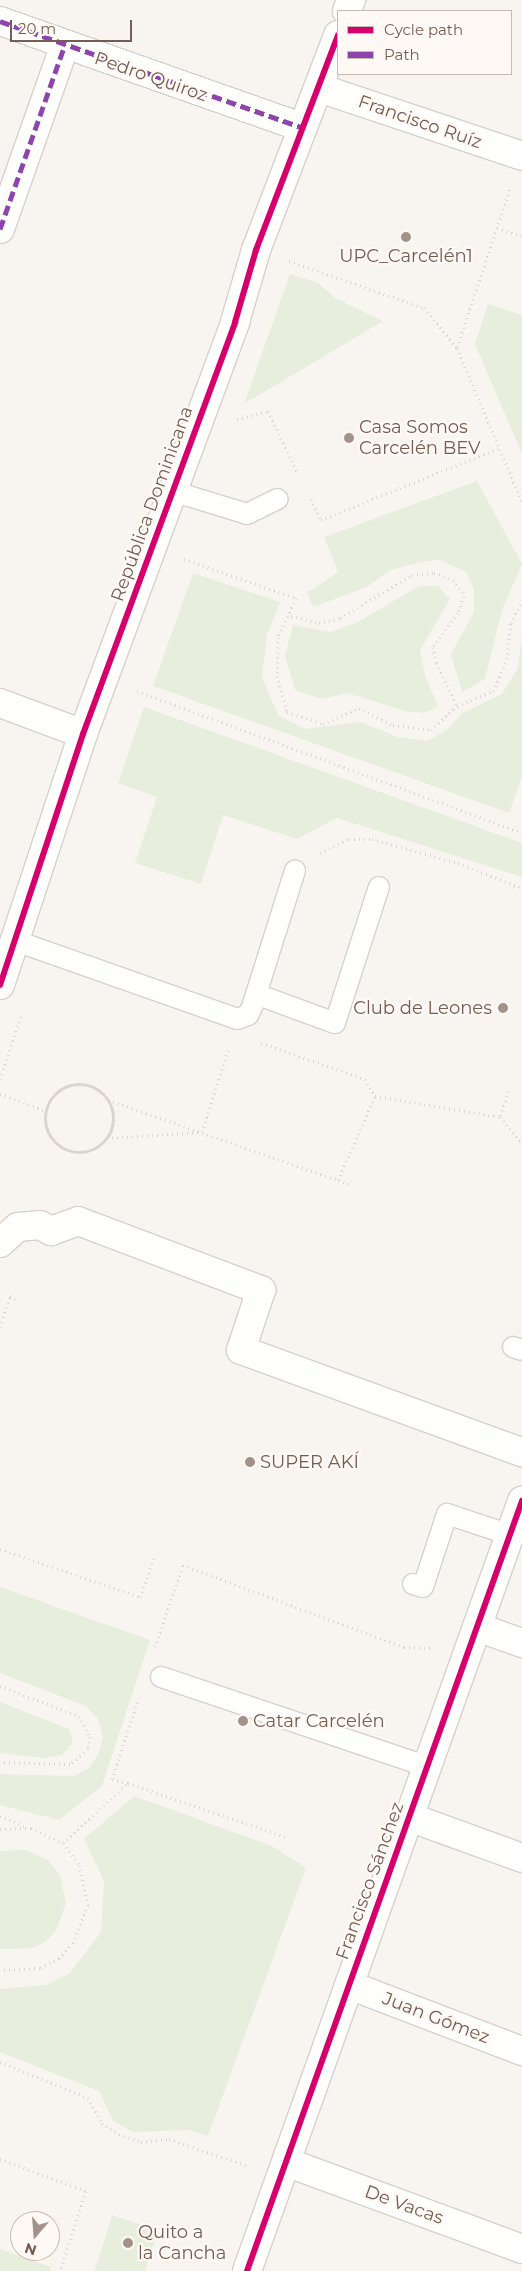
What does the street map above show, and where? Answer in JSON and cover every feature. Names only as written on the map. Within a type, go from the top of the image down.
[{"type":"street","name":"Pedro Quiroz","points":[[0,21],[64,47],[303,128]]},
{"type":"street","name":"República Dominicana","points":[[0,985],[83,734],[235,322],[256,250],[337,38]]},
{"type":"street","points":[[0,230],[64,47]]},
{"type":"street","name":"Francisco Ruíz","points":[[319,88],[522,156]]},
{"type":"street","points":[[0,703],[83,734]]},
{"type":"street","points":[[0,1243],[18,1227],[40,1226],[51,1231],[78,1221],[261,1290],[240,1350],[522,1452]]},
{"type":"street","name":"Francisco Sánchez","points":[[247,2271],[522,1501]]},
{"type":"street","points":[[477,1627],[522,1643]]},
{"type":"street","points":[[409,1817],[522,1858]]},
{"type":"street","name":"Juan Gómez","points":[[349,1985],[522,2051]]},
{"type":"street","name":"De Vacas","points":[[283,2170],[522,2249]]},
{"type":"lane","points":[[172,491],[247,514],[278,500]]},
{"type":"lane","points":[[16,941],[235,1026],[248,1015],[295,871]]},
{"type":"lane","points":[[256,994],[335,1023],[379,887]]},
{"type":"lane","points":[[413,1584],[423,1587],[447,1514],[510,1535]]},
{"type":"lane","points":[[161,1678],[426,1766]]},
{"type":"path","points":[[457,348],[522,156]]},
{"type":"path","points":[[497,228],[522,236]]},
{"type":"path","points":[[256,250],[424,308],[457,348],[522,502]]},
{"type":"path","points":[[227,422],[268,411],[300,478]]},
{"type":"path","points":[[308,495],[321,520],[499,448]]},
{"type":"path","points":[[182,558],[296,598],[291,616],[278,637],[277,676],[287,712],[323,724],[359,708],[393,725],[431,730],[458,706],[493,691],[507,659],[511,623],[522,601]]},
{"type":"path","points":[[291,616],[318,623],[340,618],[412,575],[434,573],[453,580],[464,596],[458,613],[433,647],[436,663],[458,706]]},
{"type":"path","points":[[104,679],[522,833]]},
{"type":"path","points":[[295,871],[312,857],[349,839],[372,839],[449,860],[522,888]]},
{"type":"path","points":[[202,1132],[235,1026],[365,1079],[374,1096]]},
{"type":"path","points":[[107,1138],[113,1126],[108,1100],[100,1090],[74,1084],[56,1093],[44,1110],[49,1136],[58,1146],[84,1152],[107,1138],[202,1132]]},
{"type":"path","points":[[500,1117],[509,1091]]},
{"type":"path","points":[[0,1094],[44,1110]]},
{"type":"path","points":[[374,1096],[500,1117],[522,1144]]},
{"type":"path","points":[[338,1180],[374,1096]]},
{"type":"path","points":[[108,1100],[349,1184]]},
{"type":"path","points":[[0,1327],[10,1296],[17,1300]]},
{"type":"path","points":[[0,1549],[140,1597],[155,1555]]},
{"type":"path","points":[[152,1658],[183,1565],[404,1647],[426,1650],[438,1644]]},
{"type":"path","points":[[0,1686],[79,1716],[90,1737],[84,1754],[70,1764],[0,1762]]},
{"type":"path","points":[[140,1695],[112,1779],[286,1837]]},
{"type":"path","points":[[63,1843],[128,1783]]},
{"type":"path","points":[[0,1816],[63,1843],[86,1884],[83,1925],[59,1958],[40,1968],[0,1970]]},
{"type":"path","points":[[0,1829],[31,1828]]},
{"type":"path","points":[[0,2062],[88,2098],[102,2123],[119,2134],[141,2142],[169,2140],[283,2170]]},
{"type":"path","points":[[0,2159],[86,2191],[60,2271]]},
{"type":"green space","points":[[290,274],[318,283],[335,298],[383,321],[244,404]]},
{"type":"green space","points":[[488,304],[522,315],[522,454],[475,344]]},
{"type":"green space","points":[[477,481],[522,564],[502,610],[485,679],[462,692],[451,654],[474,612],[474,589],[466,572],[440,560],[427,561],[390,570],[367,587],[313,607],[307,593],[338,572],[324,537]]},
{"type":"green space","points":[[193,573],[280,602],[267,635],[262,677],[278,715],[305,729],[360,722],[398,737],[428,741],[448,729],[461,714],[502,694],[518,668],[522,637],[522,776],[509,813],[153,686]]},
{"type":"green space","points":[[419,586],[438,586],[450,599],[420,650],[425,676],[438,706],[426,713],[408,712],[347,693],[322,699],[295,690],[285,656],[293,625],[331,632],[356,623]]},
{"type":"green space","points":[[144,707],[522,843],[522,877],[337,818],[297,839],[223,815],[201,884],[135,863],[157,797],[118,783]]},
{"type":"green space","points":[[0,1587],[150,1640],[102,1786],[59,1820],[0,1805],[0,1774],[74,1776],[89,1768],[99,1753],[103,1737],[98,1719],[86,1706],[0,1673]]},
{"type":"green space","points":[[0,1702],[69,1729],[73,1743],[62,1755],[42,1758],[0,1753]]},
{"type":"green space","points":[[134,1796],[272,1846],[306,1868],[208,2136],[189,2130],[133,2132],[113,2121],[99,2091],[0,2052],[0,1989],[46,1985],[70,1973],[101,1932],[104,1881],[84,1839]]},
{"type":"green space","points":[[26,1850],[48,1860],[60,1875],[66,1903],[56,1931],[46,1941],[33,1948],[4,1949],[0,1948],[0,1851]]},
{"type":"green space","points":[[112,2215],[158,2230],[145,2271],[95,2271]]},
{"type":"green space","points":[[0,2249],[10,2253],[10,2261],[34,2261],[51,2267],[50,2271],[0,2271]]},
{"type":"marked path","points":[[0,21],[303,128]]},
{"type":"marked path","points":[[0,229],[64,47]]},
{"type":"cycle path","points":[[0,985],[83,734],[235,322],[256,250],[337,38]]},
{"type":"cycle path","points":[[247,2271],[522,1501]]},
{"type":"place","name":"UPC_Carcelén1","points":[[406,237]]},
{"type":"place","name":"Casa Somos Carcelén BEV","points":[[349,438]]},
{"type":"place","name":"Club de Leones","points":[[503,1008]]},
{"type":"place","name":"SUPER AKÍ","points":[[250,1462]]},
{"type":"place","name":"Catar Carcelén","points":[[243,1721]]},
{"type":"place","name":"Quito a la Cancha","points":[[128,2243]]}]
